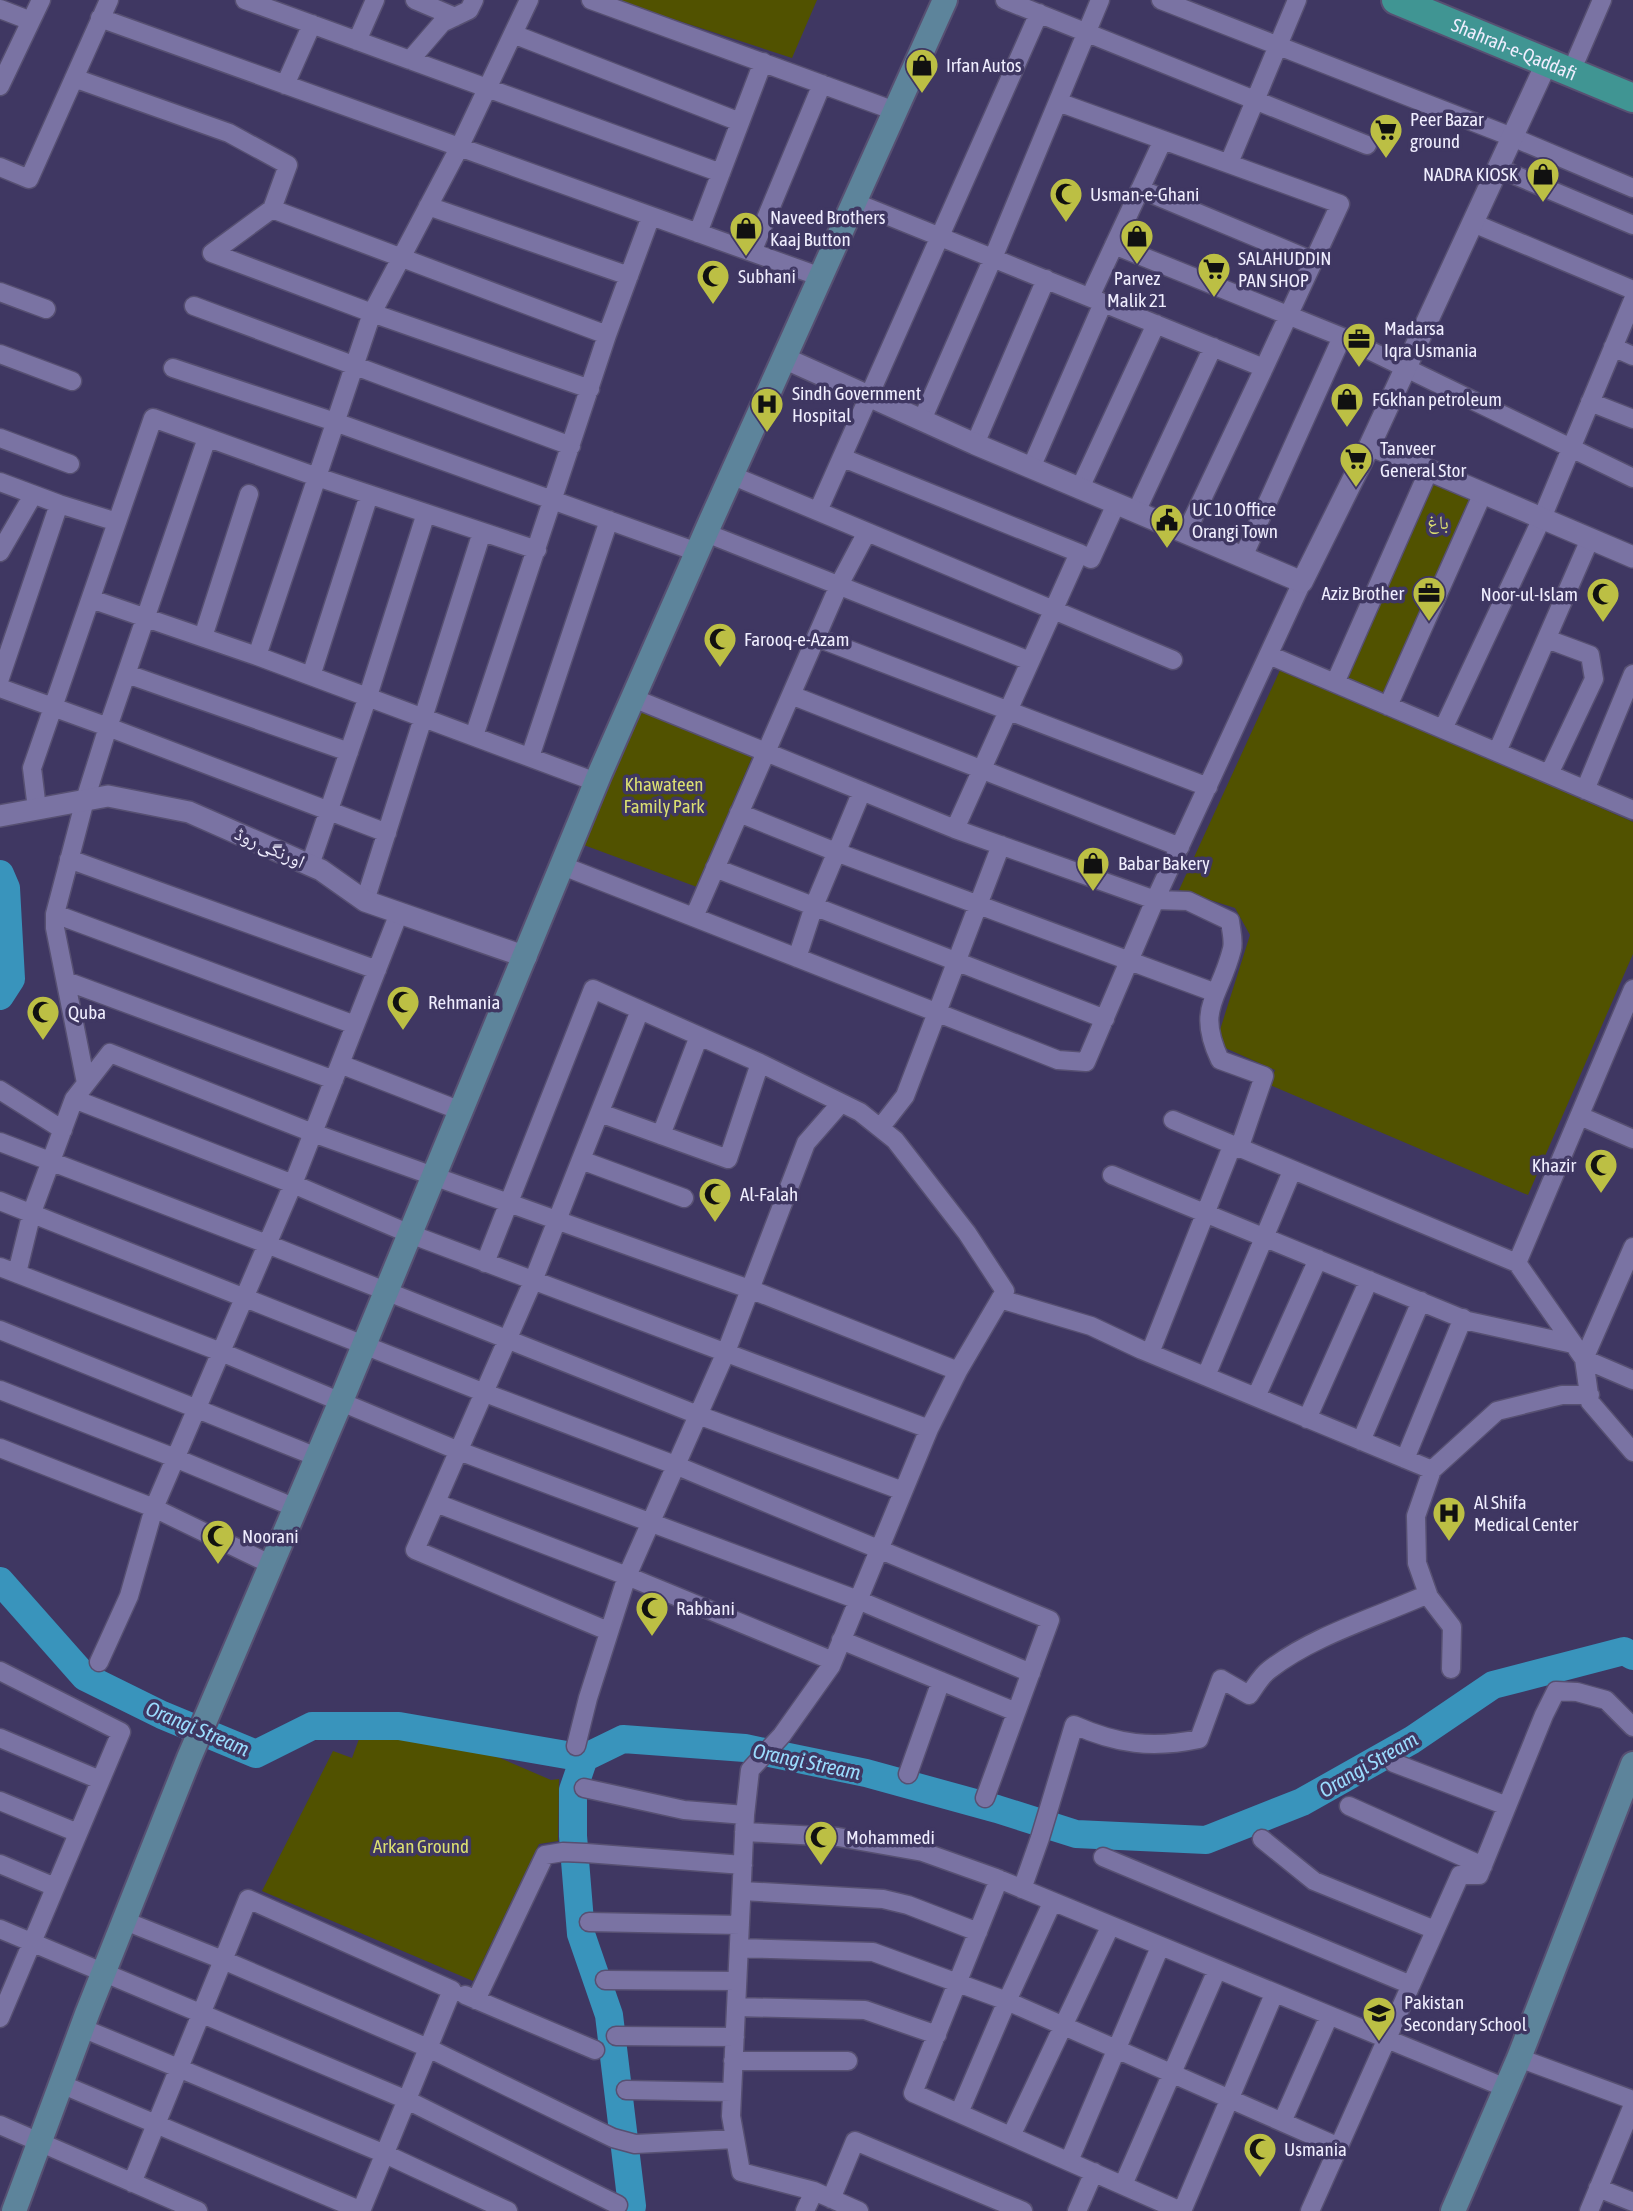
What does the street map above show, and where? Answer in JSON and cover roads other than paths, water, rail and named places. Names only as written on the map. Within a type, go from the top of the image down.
[{"type":"main road","points":[[20,2209],[40,2141],[61,2084],[189,1758],[341,1401],[596,782],[945,0]]},
{"type":"main road","name":"Shahrah-e-Qaddafi","points":[[1396,0],[1633,98]]},
{"type":"main road","name":"Shahrah-e-Qaddafi","points":[[1441,0],[1633,81]]},
{"type":"main road","points":[[1453,2211],[1519,2058],[1633,1764]]},
{"type":"street","points":[[0,86],[41,0]]},
{"type":"street","points":[[0,167],[29,179],[109,0]]},
{"type":"street","points":[[357,41],[375,0]]},
{"type":"street","points":[[415,0],[455,17]]},
{"type":"street","points":[[410,60],[442,23],[470,10],[474,0]]},
{"type":"street","points":[[257,656],[372,313],[458,148],[529,0]]},
{"type":"street","points":[[591,0],[895,110]]},
{"type":"street","points":[[1005,0],[1367,145]]},
{"type":"street","points":[[922,421],[1100,0]]},
{"type":"street","points":[[1161,0],[1512,137],[1633,188]]},
{"type":"street","points":[[1229,163],[1297,0]]},
{"type":"street","points":[[1577,58],[1602,0]]},
{"type":"street","points":[[248,1],[721,173]]},
{"type":"street","points":[[0,9],[31,21]]},
{"type":"street","points":[[818,511],[871,397],[1039,13]]},
{"type":"street","points":[[100,18],[821,277]]},
{"type":"street","points":[[285,85],[312,24]]},
{"type":"street","points":[[513,34],[740,122]]},
{"type":"street","points":[[698,233],[763,62]]},
{"type":"street","points":[[563,866],[1058,1060],[1086,1062],[1156,900],[1302,582],[1370,445],[1547,62]]},
{"type":"street","points":[[74,78],[229,133],[288,165],[272,209],[212,253],[372,313],[590,389]]},
{"type":"street","points":[[752,252],[822,84]]},
{"type":"street","points":[[1058,102],[1340,204],[1186,533]]},
{"type":"street","points":[[1031,468],[1096,300],[1114,245],[1163,140]]},
{"type":"street","points":[[1498,168],[1633,225]]},
{"type":"street","points":[[1140,189],[1313,261]]},
{"type":"street","points":[[854,202],[1264,368]]},
{"type":"street","points":[[428,206],[629,276]]},
{"type":"street","points":[[272,209],[607,335]]},
{"type":"street","points":[[474,736],[607,335],[651,216]]},
{"type":"street","points":[[1473,223],[1633,290]]},
{"type":"street","points":[[1114,245],[1342,337],[1633,478]]},
{"type":"street","points":[[975,444],[1046,279]]},
{"type":"street","points":[[0,292],[46,309]]},
{"type":"street","points":[[1443,729],[1542,518],[1633,299]]},
{"type":"street","points":[[194,306],[571,446]]},
{"type":"street","points":[[1080,488],[1156,324]]},
{"type":"street","points":[[1243,557],[1342,337]]},
{"type":"street","points":[[843,458],[1091,559],[1126,508],[1213,347]]},
{"type":"street","points":[[1613,348],[1633,356]]},
{"type":"street","points":[[0,354],[72,381]]},
{"type":"street","points":[[784,358],[975,444],[1302,582]]},
{"type":"street","points":[[173,368],[335,422],[609,520],[701,542],[839,586],[1030,662]]},
{"type":"street","points":[[1590,402],[1633,419]]},
{"type":"street","points":[[37,808],[32,768],[153,418],[369,495],[537,550]]},
{"type":"street","points":[[0,438],[70,464]]},
{"type":"street","points":[[86,1083],[55,928],[55,914],[85,800],[108,727],[207,438]]},
{"type":"street","points":[[1370,445],[1633,556]]},
{"type":"street","points":[[1335,683],[1429,470]]},
{"type":"street","points":[[732,475],[1173,660]]},
{"type":"street","points":[[0,482],[117,522]]},
{"type":"street","points":[[1388,706],[1483,493]]},
{"type":"street","points":[[203,637],[249,494]]},
{"type":"street","points":[[1,550],[33,495]]},
{"type":"street","points":[[311,676],[369,495]]},
{"type":"street","points":[[0,678],[59,504]]},
{"type":"street","points":[[310,865],[368,696],[426,513]]},
{"type":"street","points":[[530,757],[609,520]]},
{"type":"street","points":[[694,918],[839,586],[867,531]]},
{"type":"street","points":[[365,901],[482,532]]},
{"type":"street","points":[[1497,752],[1590,539]]},
{"type":"street","points":[[955,829],[1079,553]]},
{"type":"street","points":[[91,599],[368,696],[596,782]]},
{"type":"street","points":[[818,638],[1208,787]]},
{"type":"street","points":[[1547,639],[1590,655],[1594,679],[1549,774]]},
{"type":"street","points":[[1269,655],[1633,810]]},
{"type":"street","points":[[127,674],[349,752]]},
{"type":"street","points":[[1586,790],[1633,674]]},
{"type":"street","points":[[0,688],[387,833]]},
{"type":"street","points":[[792,695],[1180,847]]},
{"type":"street","points":[[633,698],[955,829],[1156,900],[1188,901],[1230,921],[1233,946],[1208,1015],[1210,1041],[1220,1060],[1264,1076],[1150,1353]]},
{"type":"street","points":[[797,958],[814,906],[862,791]]},
{"type":"street","name":"اورنگی روڈ","points":[[6,815],[108,796],[189,812],[321,870],[365,901],[526,957]]},
{"type":"street","points":[[739,814],[1216,993]]},
{"type":"street","points":[[880,1128],[905,1096],[1001,845]]},
{"type":"street","points":[[69,859],[377,970]]},
{"type":"street","points":[[715,868],[1105,1018]]},
{"type":"street","points":[[99,1662],[129,1596],[154,1508],[293,1184],[399,913]]},
{"type":"street","points":[[55,914],[355,1024]]},
{"type":"street","points":[[65,981],[461,1111]]},
{"type":"street","points":[[485,1263],[593,989],[760,1063],[860,1112],[895,1140],[967,1233],[1005,1291],[958,1371],[929,1429],[833,1661],[782,1735],[750,1770],[731,2116],[741,2172],[814,2192],[859,2211]]},
{"type":"street","points":[[1517,1263],[1633,989]]},
{"type":"street","points":[[608,1631],[415,1550],[533,1281],[640,1010]]},
{"type":"street","points":[[661,1135],[699,1036]]},
{"type":"street","points":[[958,1371],[751,1290],[313,1133],[110,1053],[74,1099],[8,1270],[221,1352],[459,1451],[858,1600],[1031,1673]]},
{"type":"street","points":[[600,1113],[728,1159],[760,1063]]},
{"type":"street","points":[[0,1090],[63,1130]]},
{"type":"street","points":[[74,1099],[293,1184],[485,1263],[929,1429]]},
{"type":"street","points":[[576,1746],[587,1698],[626,1576],[726,1352],[806,1143],[841,1103]]},
{"type":"street","points":[[1580,1116],[1633,1139]]},
{"type":"street","points":[[1173,1120],[1517,1263],[1584,1359],[1590,1402],[1633,1452]]},
{"type":"street","points":[[0,1142],[267,1244],[698,1415],[903,1491]]},
{"type":"street","points":[[581,1160],[684,1198]]},
{"type":"street","points":[[1206,1376],[1292,1171]]},
{"type":"street","points":[[1112,1175],[1463,1318],[1573,1344]]},
{"type":"street","points":[[0,1201],[485,1393],[675,1465],[1050,1620],[985,1798]]},
{"type":"street","points":[[1584,1359],[1633,1247]]},
{"type":"street","points":[[1256,1397],[1318,1259]]},
{"type":"street","points":[[1307,1419],[1369,1280]]},
{"type":"street","points":[[1000,1299],[1091,1326],[1432,1471]]},
{"type":"street","points":[[1361,1441],[1421,1301]]},
{"type":"street","points":[[1405,1459],[1463,1318]]},
{"type":"street","points":[[0,1331],[317,1457]]},
{"type":"street","points":[[1584,1359],[1633,1380]]},
{"type":"street","points":[[0,1390],[296,1508]]},
{"type":"street","points":[[1451,1669],[1452,1627],[1428,1594],[1417,1563],[1416,1516],[1432,1471],[1497,1411],[1562,1395],[1590,1395]]},
{"type":"street","points":[[0,1448],[154,1508],[272,1565]]},
{"type":"street","points":[[436,1503],[626,1576],[833,1661]]},
{"type":"street","points":[[1022,1889],[1052,1800],[1073,1724],[1112,1740],[1168,1745],[1199,1739],[1221,1679],[1249,1695],[1267,1671],[1290,1656],[1340,1630],[1428,1594]]},
{"type":"street","points":[[841,1640],[1016,1713]]},
{"type":"street","points":[[0,1671],[121,1731],[32,1942],[5,1992],[0,2018]]},
{"type":"street","points":[[908,1774],[941,1681]]},
{"type":"street","points":[[1310,2211],[1460,1875],[1479,1875],[1556,1691],[1577,1692],[1606,1700],[1633,1727]]},
{"type":"street","points":[[0,1738],[100,1780]]},
{"type":"street","points":[[1394,1763],[1507,1806]]},
{"type":"street","points":[[584,1788],[745,1823],[923,1852],[999,1879],[1506,2088]]},
{"type":"street","points":[[0,1801],[78,1833]]},
{"type":"street","points":[[1349,1806],[1483,1866]]},
{"type":"street","points":[[1262,1839],[1314,1881],[1435,1930]]},
{"type":"street","points":[[476,2000],[545,1855],[563,1852],[586,1853],[743,1865]]},
{"type":"street","points":[[1103,1857],[1411,1985]]},
{"type":"street","points":[[0,1864],[55,1887]]},
{"type":"street","points":[[999,1879],[913,2093],[1181,2211],[1274,1994]]},
{"type":"street","points":[[742,1891],[883,1899],[908,1905],[978,1932]]},
{"type":"street","points":[[132,2183],[248,1899],[595,2050]]},
{"type":"street","points":[[959,2113],[1052,1903]]},
{"type":"street","points":[[125,1921],[428,2048],[613,2138],[635,2144],[735,2139]]},
{"type":"street","points":[[589,1922],[740,1925]]},
{"type":"street","points":[[1011,2136],[1110,1927]]},
{"type":"street","points":[[0,1929],[407,2100],[618,2205]]},
{"type":"street","points":[[1069,2161],[1119,2049],[1160,1947]]},
{"type":"street","points":[[739,1948],[873,1952],[1007,2001],[1339,2147]]},
{"type":"street","points":[[1123,2185],[1217,1970]]},
{"type":"street","points":[[606,1980],[737,1981]]},
{"type":"street","points":[[61,2084],[362,2211],[452,1990]]},
{"type":"street","points":[[736,2007],[865,2010],[937,2035]]},
{"type":"street","points":[[1282,2122],[1329,2016]]},
{"type":"street","points":[[82,2028],[385,2154],[509,2211]]},
{"type":"street","points":[[617,2036],[735,2037]]},
{"type":"street","points":[[1519,2058],[1633,2100]]},
{"type":"street","points":[[733,2061],[848,2061]]},
{"type":"street","points":[[626,2091],[732,2092]]},
{"type":"street","points":[[1588,2211],[1633,2105]]},
{"type":"street","points":[[0,2125],[198,2211]]},
{"type":"street","points":[[831,2199],[855,2141],[1023,2211]]},
{"type":"street","points":[[1077,2211],[1094,2172]]},
{"type":"street","points":[[1598,2188],[1633,2202]]},
{"type":"street","points":[[806,2211],[814,2192]]},
{"type":"waterway","name":"Orangi Stream","points":[[0,874],[6,888],[11,979],[0,996]]},
{"type":"waterway","name":"Orangi Stream","points":[[0,1581],[85,1677],[162,1715],[256,1754],[312,1726],[399,1726],[584,1758],[623,1739],[745,1748],[866,1773],[1076,1834],[1206,1840],[1302,1802],[1412,1740],[1493,1685],[1624,1651],[1633,1656]]},
{"type":"waterway","points":[[584,1758],[573,1790],[573,1836],[581,1934],[609,2015],[631,2211]]},
{"type":"place","name":"Irfan Autos","points":[[922,95]]},
{"type":"place","name":"Peer Bazar ground","points":[[1386,160]]},
{"type":"place","name":"NADRA KIOSK","points":[[1543,204]]},
{"type":"place","name":"Usman-e-Ghani","points":[[1066,224]]},
{"type":"place","name":"Naveed Brothers Kaaj Button","points":[[746,258]]},
{"type":"place","name":"Parvez Malik 21","points":[[1137,266]]},
{"type":"place","name":"SALAHUDDIN PAN SHOP","points":[[1214,299]]},
{"type":"place","name":"Subhani","points":[[713,306]]},
{"type":"place","name":"Madarsa Iqra Usmania","points":[[1359,369]]},
{"type":"place","name":"FGkhan petroleum","points":[[1347,429]]},
{"type":"place","name":"Sindh Government Hospital","points":[[767,434]]},
{"type":"place","name":"Tanveer General Stor","points":[[1356,489]]},
{"type":"place","name":"UC 10 Office Orangi Town","points":[[1167,550]]},
{"type":"place","name":"Aziz Brother","points":[[1429,623]]},
{"type":"place","name":"Noor-ul-Islam","points":[[1603,624]]},
{"type":"place","name":"Farooq-e-Azam","points":[[720,669]]},
{"type":"place","name":"Babar Bakery","points":[[1093,893]]},
{"type":"place","name":"Rehmania","points":[[403,1032]]},
{"type":"place","name":"Quba","points":[[43,1042]]},
{"type":"place","name":"Khazir","points":[[1601,1195]]},
{"type":"place","name":"Al-Falah","points":[[715,1224]]},
{"type":"place","name":"Al Shifa Medical Center","points":[[1449,1543]]},
{"type":"place","name":"Noorani","points":[[218,1566]]},
{"type":"place","name":"Rabbani","points":[[652,1638]]},
{"type":"place","name":"Mohammedi","points":[[821,1867]]},
{"type":"place","name":"Pakistan Secondary School","points":[[1379,2043]]},
{"type":"place","name":"Usmania","points":[[1260,2179]]},
{"type":"park label","name":"باغ","points":[[1438,522]]},
{"type":"park label","name":"Khawateen Family Park","points":[[664,795]]},
{"type":"park label","name":"Arkan Ground","points":[[421,1846]]}]
